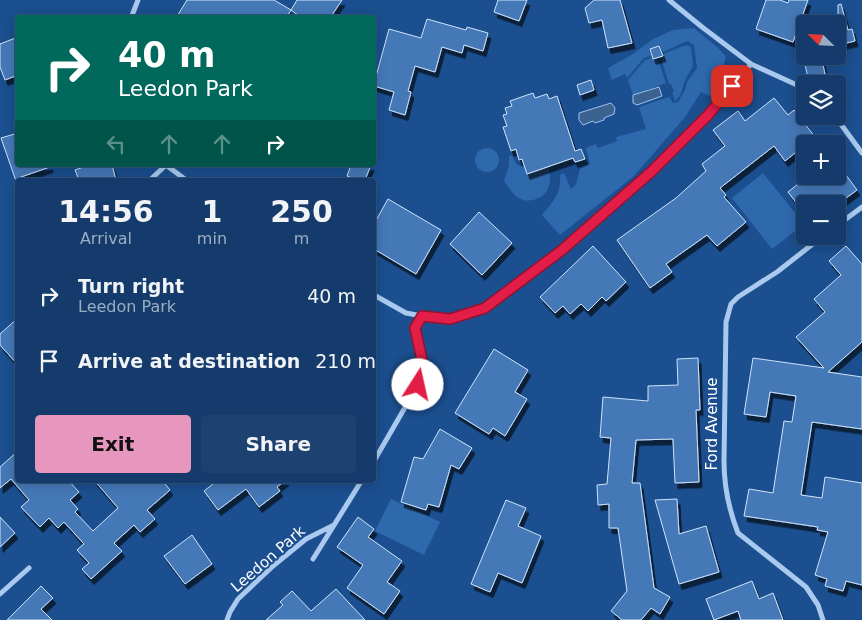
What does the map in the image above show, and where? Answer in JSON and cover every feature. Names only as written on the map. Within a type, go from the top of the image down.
[{"type":"street","points":[[132,15],[138,0]]},
{"type":"street","points":[[670,0],[751,64],[796,85]]},
{"type":"street","points":[[376,296],[406,313],[422,316],[450,319],[485,308],[555,256],[652,171],[708,115],[751,64]]},
{"type":"street","points":[[841,125],[862,153]]},
{"type":"street","points":[[152,178],[164,167]]},
{"type":"street","points":[[169,167],[183,178]]},
{"type":"street","points":[[846,219],[862,207]]},
{"type":"street","name":"Ford Avenue","points":[[812,245],[777,272],[738,297],[728,310],[726,322],[724,479],[738,533],[806,587],[818,605],[823,620]]},
{"type":"street","points":[[376,458],[418,385],[422,360],[415,328],[422,316]]},
{"type":"street","name":"Leedon Park","points":[[313,559],[360,483]]},
{"type":"street","name":"Leedon Park","points":[[227,620],[238,600],[273,566],[306,539],[334,525]]},
{"type":"street","points":[[0,594],[29,568]]},
{"type":"shaded area","points":[[694,28],[726,57],[719,80],[710,96],[701,92],[685,117],[634,176],[560,235],[542,215],[558,192],[560,175],[564,173],[571,189],[576,184],[580,169],[590,164],[586,148],[596,144],[598,148],[617,141],[616,137],[646,129],[639,107],[669,97],[673,103],[678,102],[687,82],[697,68],[694,45],[687,41],[663,52],[659,45],[649,50],[651,56],[644,58],[627,78],[625,74],[612,80],[608,68],[633,54],[653,39],[673,30]]},
{"type":"shaded area","points":[[686,45],[691,47],[693,66],[685,80],[680,96],[675,101],[672,92],[674,91],[671,84],[669,84],[661,58],[663,54]]},
{"type":"shaded area","points":[[652,58],[653,60],[658,60],[666,83],[633,95],[628,80],[645,60]]},
{"type":"shaded area","points":[[659,87],[662,96],[637,105],[633,103],[633,95]]},
{"type":"shaded area","points":[[611,103],[615,108],[614,114],[604,118],[604,120],[595,123],[593,121],[583,125],[579,120],[579,113]]},
{"type":"shaded area","points":[[487,148],[496,151],[499,160],[496,169],[487,172],[478,169],[475,160],[478,151]]},
{"type":"shaded area","points":[[512,155],[518,165],[525,167],[527,174],[548,167],[550,184],[547,191],[540,197],[531,200],[521,199],[513,194],[504,181],[509,166],[509,156]]},
{"type":"shaded area","points":[[763,173],[796,214],[796,230],[772,249],[732,198]]},
{"type":"shaded area","points":[[391,499],[440,522],[424,555],[375,531]]},
{"type":"building","points":[[187,0],[274,0],[291,10],[288,15],[178,15]]},
{"type":"building","points":[[297,0],[342,0],[332,15],[298,15],[291,10]]},
{"type":"building","points":[[498,0],[527,0],[519,21],[494,12]]},
{"type":"building","points":[[594,0],[620,0],[632,43],[608,48],[602,20],[589,23],[585,8]]},
{"type":"building","points":[[766,0],[780,0],[788,3],[789,0],[808,0],[803,15],[796,15],[796,34],[793,42],[756,29]]},
{"type":"building","points":[[841,4],[844,15],[838,15],[838,5]]},
{"type":"building","points":[[427,19],[466,30],[467,27],[488,33],[483,51],[464,45],[462,53],[442,47],[435,72],[415,66],[408,91],[411,92],[405,115],[389,110],[394,92],[376,87],[376,77],[389,29],[421,38]]},
{"type":"building","points":[[846,23],[848,30],[852,29],[855,41],[846,43]]},
{"type":"building","points":[[15,38],[15,76],[5,80],[0,67],[0,44]]},
{"type":"building","points":[[659,46],[663,56],[653,59],[650,49]]},
{"type":"building","points":[[805,65],[823,65],[825,74],[807,75]]},
{"type":"building","points":[[591,80],[594,90],[580,95],[577,85]]},
{"type":"building","points":[[533,93],[535,98],[547,94],[549,99],[557,96],[575,151],[581,149],[585,159],[575,162],[573,158],[527,174],[522,159],[519,160],[516,149],[511,151],[503,127],[507,126],[503,115],[507,114],[505,108],[512,106],[510,101]]},
{"type":"building","points":[[774,98],[788,115],[794,110],[796,113],[796,125],[806,125],[813,135],[796,135],[796,152],[785,161],[774,146],[720,188],[726,195],[724,197],[746,222],[717,246],[707,235],[666,264],[672,272],[650,288],[617,240],[676,198],[706,171],[702,164],[725,146],[713,130],[738,111],[745,121]]},
{"type":"building","points":[[15,134],[15,167],[50,167],[15,178],[1,138]]},
{"type":"building","points":[[83,167],[113,167],[115,178],[78,178],[75,170]]},
{"type":"building","points":[[350,167],[370,167],[366,178],[347,176]]},
{"type":"building","points":[[846,175],[857,190],[846,198],[846,195],[796,195],[796,202],[788,192],[797,185],[846,185]]},
{"type":"building","points":[[388,199],[441,230],[416,274],[376,250],[376,220]]},
{"type":"building","points":[[479,212],[512,243],[482,275],[450,244]]},
{"type":"building","points":[[593,246],[626,282],[606,301],[602,297],[588,311],[581,304],[570,314],[563,306],[555,313],[540,297]]},
{"type":"building","points":[[846,246],[862,264],[862,342],[828,372],[862,377],[862,429],[812,422],[801,495],[822,498],[825,477],[862,483],[862,585],[846,581],[843,591],[825,586],[827,579],[815,575],[828,532],[817,530],[818,527],[744,516],[749,489],[773,493],[784,421],[792,422],[796,396],[770,392],[766,417],[744,414],[753,358],[824,368],[796,337],[825,312],[814,299],[841,275],[829,261]]},
{"type":"building","points":[[15,321],[15,362],[0,345],[0,334]]},
{"type":"building","points":[[494,349],[528,370],[515,392],[527,399],[505,436],[493,428],[489,434],[455,413]]},
{"type":"building","points":[[698,358],[700,410],[696,410],[699,482],[675,483],[673,439],[636,440],[632,483],[640,483],[654,588],[670,597],[660,614],[651,608],[641,620],[622,620],[611,611],[627,591],[618,528],[609,528],[609,504],[598,505],[597,485],[607,484],[611,438],[600,437],[603,397],[648,401],[648,386],[678,385],[677,359]]},
{"type":"building","points":[[440,429],[472,448],[459,469],[451,465],[439,507],[428,504],[426,510],[401,502],[414,457],[423,459]]},
{"type":"building","points":[[15,454],[15,483],[71,483],[79,492],[70,500],[78,509],[75,512],[93,531],[118,508],[97,483],[164,483],[170,490],[147,510],[155,519],[140,532],[134,525],[114,543],[122,551],[91,579],[82,569],[89,563],[77,550],[84,544],[64,522],[58,528],[49,518],[40,527],[21,507],[29,500],[11,479],[0,488],[0,467]]},
{"type":"building","points":[[214,483],[282,483],[277,487],[280,491],[259,507],[246,489],[218,510],[204,491]]},
{"type":"building","points":[[677,499],[679,534],[706,526],[719,572],[679,584],[655,500]]},
{"type":"building","points":[[506,500],[526,508],[518,526],[541,536],[522,583],[498,573],[490,592],[471,584]]},
{"type":"building","points":[[0,517],[15,533],[0,547]]},
{"type":"building","points":[[358,517],[374,529],[368,537],[402,561],[387,582],[400,591],[384,614],[347,588],[363,565],[337,547]]},
{"type":"building","points":[[192,535],[212,564],[185,584],[164,556]]},
{"type":"building","points":[[752,581],[759,599],[773,593],[783,620],[741,620],[738,611],[714,620],[706,599]]},
{"type":"building","points":[[41,586],[53,598],[41,609],[52,620],[7,620]]},
{"type":"building","points":[[336,589],[365,620],[266,620],[283,605],[280,602],[292,591],[311,611]]},
{"type":"route","points":[[418,385],[422,360],[415,328],[422,316],[450,319],[485,308],[562,250],[652,171],[708,115],[732,86]]}]
